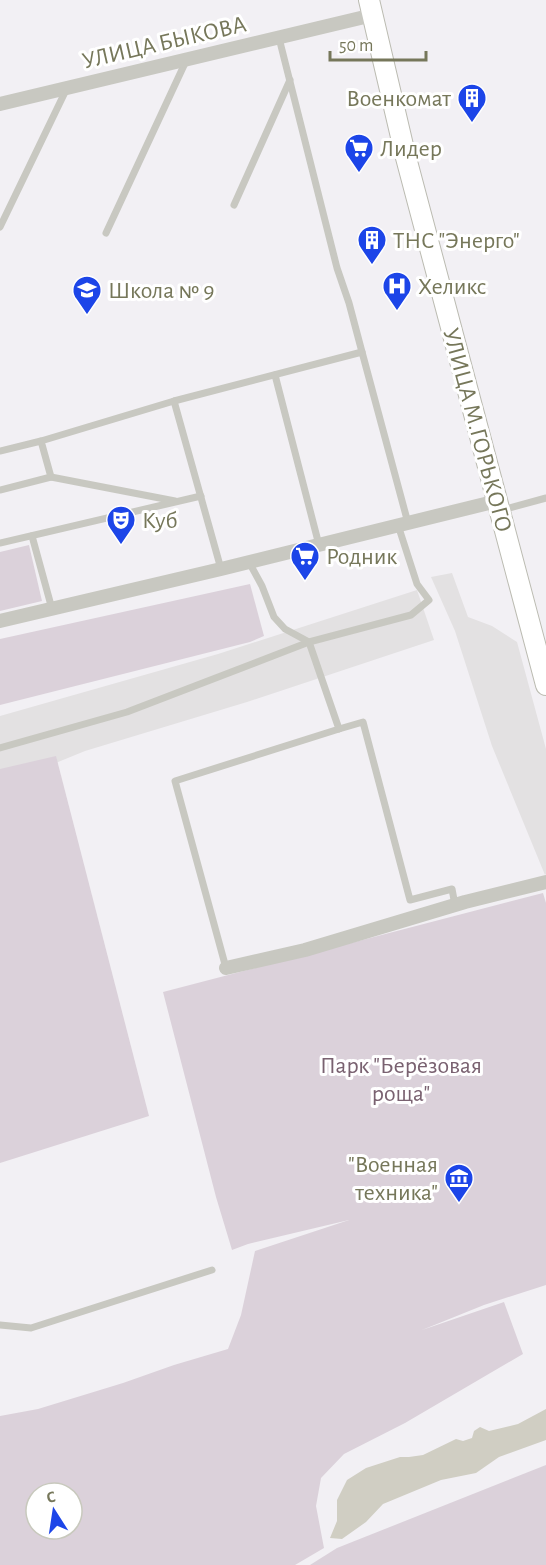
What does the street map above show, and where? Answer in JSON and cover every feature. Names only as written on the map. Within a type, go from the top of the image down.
[{"type":"main road","name":"УЛИЦА М.ГОРЬКОГО","points":[[371,8],[405,154],[546,685]]},
{"type":"street","name":"УЛИЦА БЫКОВА","points":[[0,104],[279,38],[371,8]]},
{"type":"street","points":[[0,621],[403,524],[498,506]]},
{"type":"street","points":[[226,968],[305,950],[455,905],[546,882]]},
{"type":"lane","points":[[0,748],[127,712],[309,642],[411,615],[429,600],[417,584],[362,352],[337,268],[279,38]]},
{"type":"lane","points":[[106,233],[187,60]]},
{"type":"lane","points":[[234,205],[290,80]]},
{"type":"lane","points":[[0,227],[67,88]]},
{"type":"lane","points":[[0,451],[174,401],[362,352]]},
{"type":"lane","points":[[276,375],[319,545]]},
{"type":"lane","points":[[174,401],[221,569]]},
{"type":"lane","points":[[41,441],[51,477]]},
{"type":"lane","points":[[0,490],[51,477],[179,501]]},
{"type":"lane","points":[[0,543],[201,496]]},
{"type":"lane","points":[[498,506],[546,498]]},
{"type":"lane","points":[[32,536],[52,609]]},
{"type":"lane","points":[[249,562],[262,586],[274,617],[285,629],[309,642],[339,729]]},
{"type":"lane","points":[[226,968],[175,781],[363,722],[410,900],[452,889],[455,905]]},
{"type":"lane","points":[[0,1325],[31,1328],[212,1270]]},
{"type":"shaded area","points":[[452,573],[468,617],[492,626],[517,642],[546,749],[545,875],[492,746],[455,631],[431,577]]},
{"type":"shaded area","points":[[417,590],[434,640],[247,702],[85,751],[41,769],[0,778],[0,716],[218,654]]},
{"type":"shaded area","points":[[546,1409],[546,1440],[499,1457],[476,1473],[441,1480],[383,1504],[366,1522],[342,1539],[330,1538],[337,1521],[337,1500],[347,1480],[366,1468],[400,1457],[423,1455],[456,1439],[463,1441],[472,1438],[474,1431],[480,1427],[489,1431],[518,1424]]},
{"type":"green space","points":[[29,545],[42,601],[0,611],[0,552]]},
{"type":"green space","points":[[250,584],[264,636],[250,642],[0,705],[0,639]]},
{"type":"green space","points":[[56,756],[149,1116],[0,1163],[0,769]]},
{"type":"green space","name":"Парк \"Берёзовая роща\"","points":[[543,893],[546,903],[546,1285],[484,1305],[422,1330],[504,1302],[523,1354],[405,1423],[344,1454],[321,1478],[316,1506],[324,1548],[295,1565],[0,1565],[0,1416],[38,1409],[228,1349],[241,1315],[255,1251],[349,1220],[248,1244],[232,1250],[163,992]]},
{"type":"green space","points":[[546,1465],[546,1565],[310,1565],[337,1548]]},
{"type":"place","name":"Военкомат","points":[[472,124]]},
{"type":"place","name":"Лидер","points":[[359,174]]},
{"type":"place","name":"ТНС \"Энерго\"","points":[[372,266]]},
{"type":"place","name":"Хеликс","points":[[397,312]]},
{"type":"place","name":"Школа № 9","points":[[87,316]]},
{"type":"place","name":"Куб","points":[[121,546]]},
{"type":"place","name":"Родник","points":[[305,582]]},
{"type":"place","name":"\"Военная техника\"","points":[[459,1204]]}]
